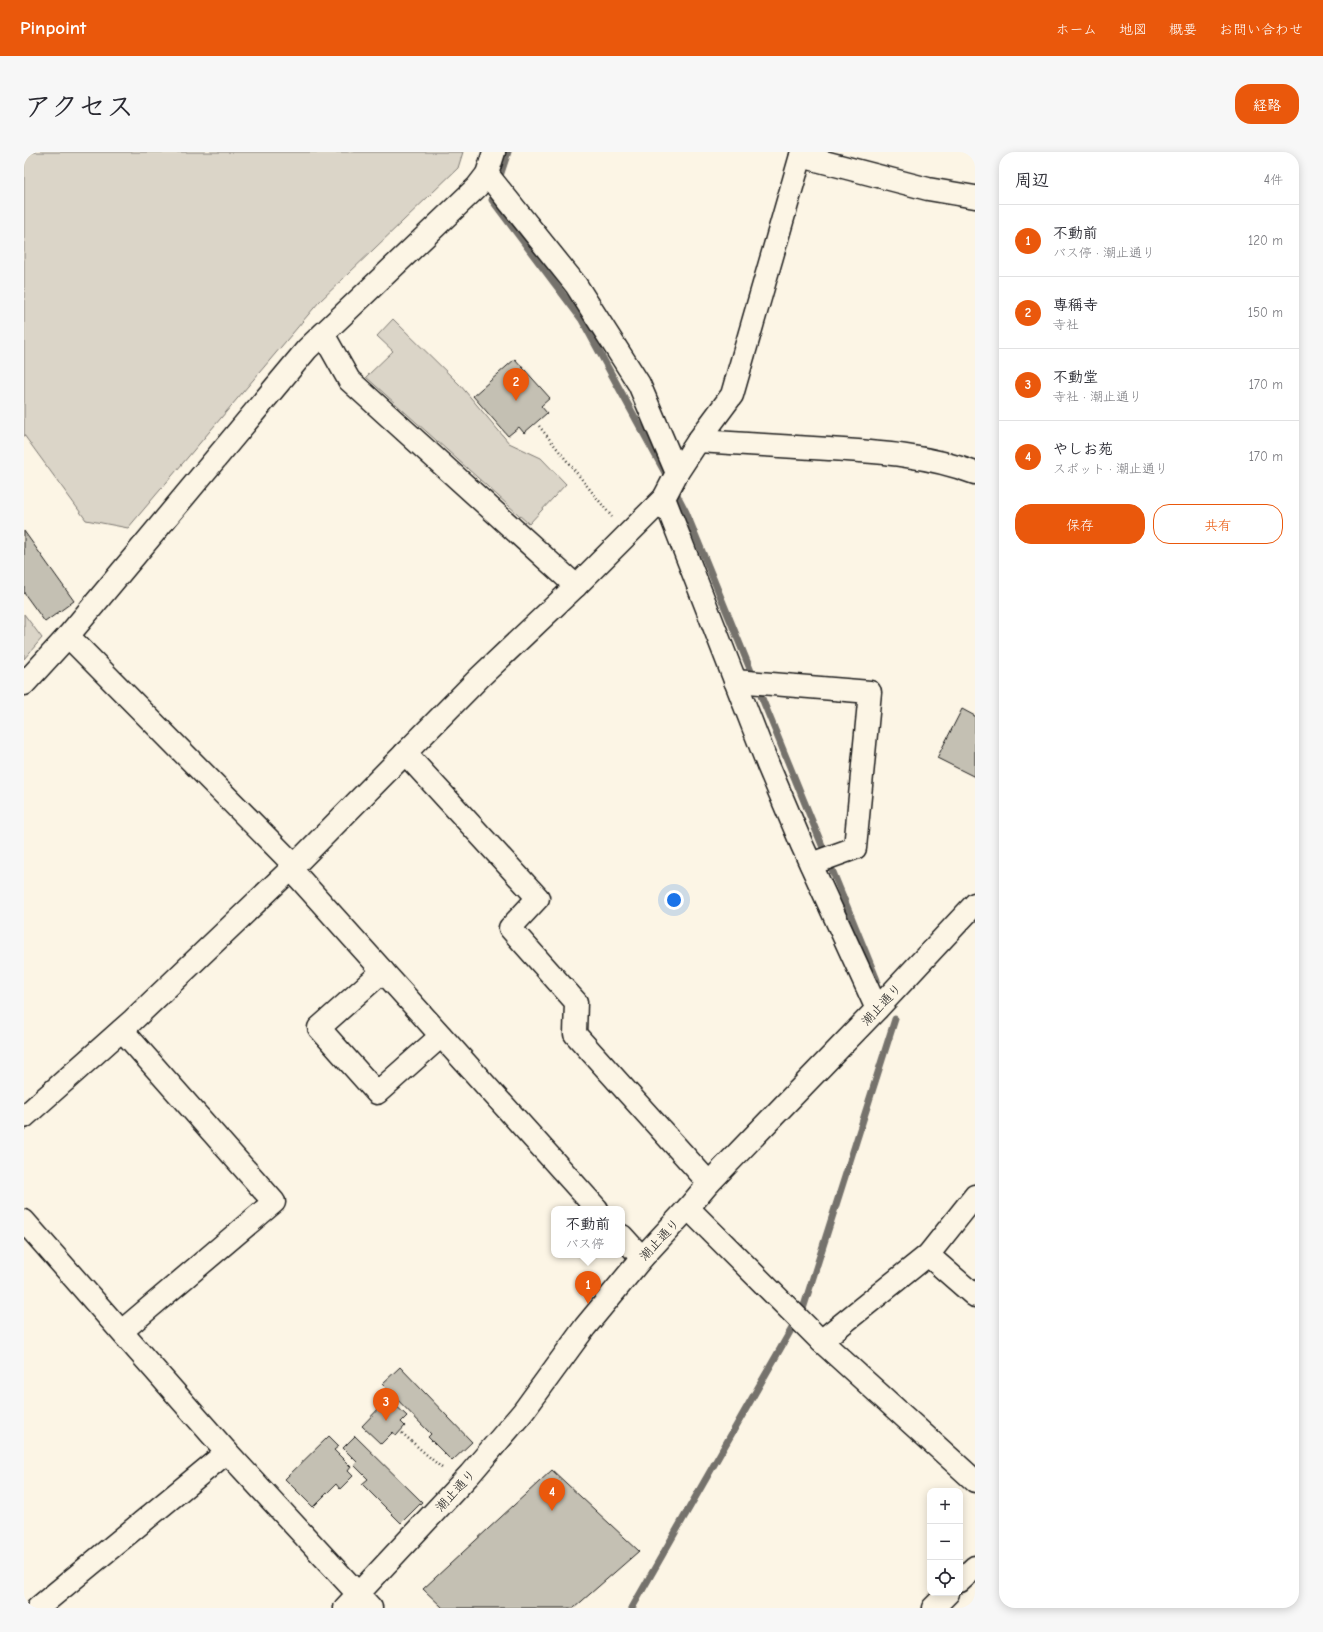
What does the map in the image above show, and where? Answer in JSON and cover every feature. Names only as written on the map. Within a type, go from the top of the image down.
[{"type":"street","points":[[24,684],[68,636],[307,349],[477,187],[487,174],[494,152]]},
{"type":"street","points":[[26,1110],[122,1030],[292,867],[480,677],[576,586],[664,498],[677,473],[698,441],[732,395],[798,155],[928,189],[975,197]]},
{"type":"street","points":[[487,174],[580,291],[639,384],[677,473]]},
{"type":"street","points":[[323,334],[349,380],[576,586]]},
{"type":"street","points":[[698,441],[876,452],[958,466],[975,473]]},
{"type":"street","points":[[664,498],[768,765],[877,1009]]},
{"type":"street","points":[[68,636],[292,867],[383,971],[595,1206]]},
{"type":"street","points":[[735,681],[870,692],[855,848],[811,864]]},
{"type":"street","points":[[405,753],[538,898],[510,928],[576,1002],[575,1034],[709,1183]]},
{"type":"street","name":"潮止通り","points":[[358,1604],[522,1412],[586,1327],[642,1258],[709,1183],[877,1009],[975,904]]},
{"type":"street","points":[[383,971],[319,1028],[376,1093],[442,1036]]},
{"type":"street","points":[[122,1030],[274,1202],[122,1330]]},
{"type":"street","points":[[821,1341],[928,1255],[975,1196]]},
{"type":"street","points":[[688,1208],[821,1341],[975,1481]]},
{"type":"street","points":[[24,1221],[122,1330],[358,1604]]},
{"type":"street","points":[[625,1239],[642,1258]]},
{"type":"street","points":[[928,1255],[975,1296]]},
{"type":"street","points":[[38,1608],[227,1452]]},
{"type":"street","points":[[933,1608],[945,1596]]},
{"type":"path","points":[[539,426],[614,519]]},
{"type":"path","points":[[402,1433],[460,1484]]},
{"type":"shaded area","points":[[24,152],[463,152],[458,168],[319,302],[128,528],[86,520],[24,435]]},
{"type":"shaded area","points":[[393,319],[460,385],[509,443],[541,458],[566,484],[529,524],[366,377],[393,351],[377,336]]},
{"type":"shaded area","points":[[24,614],[42,638],[24,659]]},
{"type":"building","points":[[515,359],[550,398],[541,406],[547,413],[524,433],[519,427],[508,436],[473,396]]},
{"type":"building","points":[[24,531],[74,601],[45,622],[24,593]]},
{"type":"building","points":[[962,709],[975,716],[975,777],[937,758]]},
{"type":"building","points":[[400,1367],[472,1442],[452,1461],[428,1437],[431,1434],[382,1384]]},
{"type":"building","points":[[391,1401],[407,1416],[401,1422],[405,1426],[396,1436],[393,1432],[381,1444],[362,1426],[382,1405],[385,1408]]},
{"type":"building","points":[[329,1436],[339,1446],[334,1450],[351,1467],[348,1471],[353,1476],[340,1489],[336,1484],[313,1507],[285,1479]]},
{"type":"building","points":[[355,1436],[422,1502],[401,1523],[362,1484],[368,1479],[354,1465],[357,1462],[343,1448]]},
{"type":"building","points":[[552,1470],[639,1551],[574,1608],[443,1608],[423,1589]]},
{"type":"waterway","points":[[508,152],[492,200],[582,320],[669,480]]},
{"type":"waterway","points":[[674,489],[686,512],[877,980]]},
{"type":"waterway","points":[[632,1608],[803,1309],[895,1019]]},
{"type":"place","name":"専稱寺","points":[[516,401]]},
{"type":"place","name":"不動前","points":[[588,1304]]},
{"type":"place","name":"不動堂","points":[[386,1421]]},
{"type":"place","name":"やしお苑","points":[[552,1511]]}]
